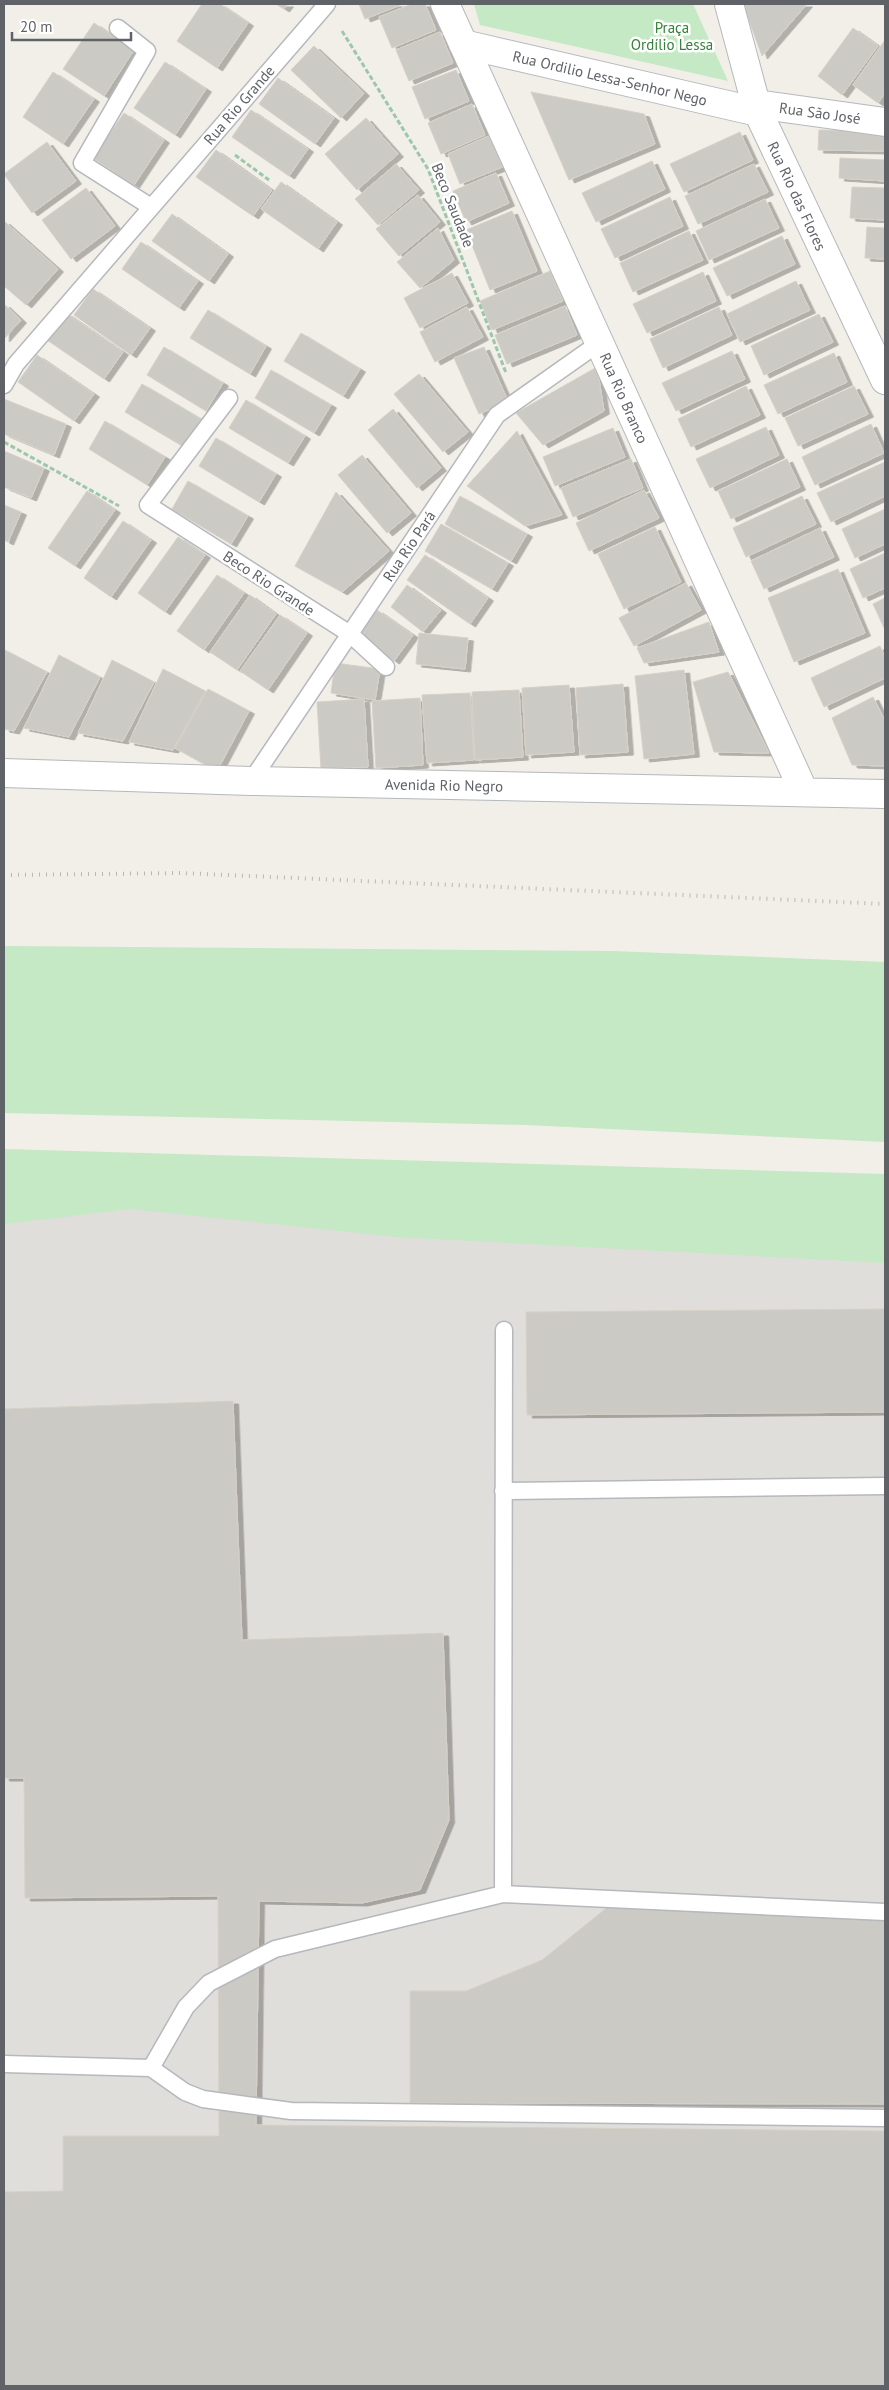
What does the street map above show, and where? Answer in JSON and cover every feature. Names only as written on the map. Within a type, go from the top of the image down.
[{"type":"street","name":"Rua Rio Branco","points":[[445,4],[804,792]]},
{"type":"street","name":"Rua Rio das Flores","points":[[729,4],[756,108],[885,380]]},
{"type":"street","name":"Rua Ordilio Lessa-Senhor Nego","points":[[463,44],[756,108]]},
{"type":"street","name":"Rua São José","points":[[756,108],[885,122]]},
{"type":"street","name":"Avenida Rio Negro","points":[[4,773],[251,781],[885,794]]},
{"type":"lane","name":"Rua Rio Grande","points":[[4,385],[16,364],[210,137],[327,4]]},
{"type":"lane","points":[[118,28],[148,51],[82,163],[151,207]]},
{"type":"lane","name":"Rua Rio Pará","points":[[251,781],[497,415],[599,343]]},
{"type":"lane","points":[[148,505],[228,398]]},
{"type":"lane","name":"Beco Rio Grande","points":[[148,505],[350,634],[386,667]]},
{"type":"lane","points":[[503,1894],[504,1330]]},
{"type":"lane","points":[[503,1491],[885,1486]]},
{"type":"lane","points":[[151,2068],[186,2008],[209,1983],[275,1949],[503,1894],[885,1912]]},
{"type":"lane","points":[[4,2064],[151,2068],[185,2092],[202,2099],[291,2112],[885,2118]]},
{"type":"path","name":"Beco Saudade","points":[[327,4],[428,169],[517,401]]},
{"type":"path","points":[[210,137],[269,180]]},
{"type":"path","points":[[4,442],[133,513],[148,505]]},
{"type":"shaded area","points":[[4,1182],[885,1238],[885,2386],[4,2386]]},
{"type":"green space","name":"Praça Ordílio Lessa","points":[[474,4],[693,4],[728,81],[480,25]]},
{"type":"green space","points":[[4,946],[613,951],[885,962],[885,1142],[525,1125],[4,1113]]},
{"type":"green space","points":[[4,1149],[885,1174],[885,1263],[397,1237],[130,1209],[4,1224]]},
{"type":"building","points":[[202,4],[220,4],[248,23],[217,68],[177,41]]},
{"type":"building","points":[[276,4],[288,4],[284,9]]},
{"type":"building","points":[[359,4],[403,4],[365,19]]},
{"type":"building","points":[[412,4],[425,4],[436,30],[392,48],[379,17]]},
{"type":"building","points":[[743,4],[807,4],[762,56]]},
{"type":"building","points":[[94,23],[134,50],[104,96],[63,69]]},
{"type":"building","points":[[853,28],[878,46],[842,95],[818,76]]},
{"type":"building","points":[[440,32],[453,63],[409,81],[396,50]]},
{"type":"building","points":[[885,40],[885,93],[878,103],[853,85]]},
{"type":"building","points":[[314,46],[364,93],[341,118],[291,70]]},
{"type":"building","points":[[165,62],[206,89],[175,135],[134,108]]},
{"type":"building","points":[[456,70],[469,101],[425,119],[412,87]]},
{"type":"building","points":[[53,72],[94,99],[63,144],[23,117]]},
{"type":"building","points":[[278,78],[334,118],[315,144],[259,104]]},
{"type":"building","points":[[531,92],[644,114],[655,144],[569,180]]},
{"type":"building","points":[[472,104],[485,135],[441,154],[428,123]]},
{"type":"building","points":[[251,110],[308,149],[289,176],[232,137]]},
{"type":"building","points":[[124,113],[164,140],[134,185],[93,158]]},
{"type":"building","points":[[366,118],[398,154],[357,190],[325,154]]},
{"type":"building","points":[[819,130],[885,131],[885,151],[818,150]]},
{"type":"building","points":[[740,132],[753,160],[684,192],[670,164]]},
{"type":"building","points":[[491,135],[505,166],[460,184],[448,154]]},
{"type":"building","points":[[47,142],[76,181],[32,213],[4,174]]},
{"type":"building","points":[[216,150],[272,190],[253,216],[196,177]]},
{"type":"building","points":[[840,158],[885,160],[885,181],[839,178]]},
{"type":"building","points":[[652,161],[665,189],[596,222],[582,193]]},
{"type":"building","points":[[396,164],[419,190],[378,225],[355,199]]},
{"type":"building","points":[[754,164],[768,192],[698,224],[685,196]]},
{"type":"building","points":[[496,173],[509,203],[466,222],[453,191]]},
{"type":"building","points":[[281,182],[337,222],[318,249],[261,209]]},
{"type":"building","points":[[852,187],[885,188],[885,220],[850,218]]},
{"type":"building","points":[[86,188],[115,226],[71,259],[42,220]]},
{"type":"building","points":[[418,195],[440,222],[399,256],[376,229]]},
{"type":"building","points":[[670,197],[683,226],[615,258],[601,229]]},
{"type":"building","points":[[765,199],[779,228],[709,260],[696,231]]},
{"type":"building","points":[[512,211],[537,271],[490,290],[466,230]]},
{"type":"building","points":[[172,214],[228,254],[209,281],[152,241]]},
{"type":"building","points":[[4,221],[58,269],[26,305],[4,286]]},
{"type":"building","points":[[867,227],[885,228],[885,259],[865,258]]},
{"type":"building","points":[[438,228],[454,260],[420,288],[397,262]]},
{"type":"building","points":[[689,231],[703,260],[633,292],[620,263]]},
{"type":"building","points":[[782,236],[795,264],[727,296],[713,268]]},
{"type":"building","points":[[141,242],[198,281],[179,308],[122,269]]},
{"type":"building","points":[[550,271],[563,301],[492,330],[480,301]]},
{"type":"building","points":[[703,272],[716,301],[647,333],[633,304]]},
{"type":"building","points":[[452,273],[468,303],[420,328],[404,298]]},
{"type":"building","points":[[796,281],[810,310],[740,342],[727,314]]},
{"type":"building","points":[[93,289],[150,328],[131,355],[74,315]]},
{"type":"building","points":[[4,304],[21,320],[4,339]]},
{"type":"building","points":[[565,306],[577,335],[507,364],[495,335]]},
{"type":"building","points":[[467,307],[483,337],[435,362],[420,332]]},
{"type":"building","points":[[719,307],[732,335],[663,368],[650,339]]},
{"type":"building","points":[[208,310],[266,346],[250,374],[190,338]]},
{"type":"building","points":[[66,313],[123,352],[104,379],[47,340]]},
{"type":"building","points":[[819,314],[833,342],[764,375],[751,346]]},
{"type":"building","points":[[301,333],[360,369],[343,396],[284,361]]},
{"type":"building","points":[[164,347],[223,383],[206,411],[147,375]]},
{"type":"building","points":[[484,347],[508,401],[479,414],[454,358]]},
{"type":"building","points":[[732,351],[745,379],[676,411],[662,383]]},
{"type":"building","points":[[834,353],[847,382],[778,414],[764,385]]},
{"type":"building","points":[[37,355],[94,394],[74,421],[18,382]]},
{"type":"building","points":[[597,367],[604,411],[543,445],[516,413]]},
{"type":"building","points":[[271,370],[331,405],[314,433],[255,398]]},
{"type":"building","points":[[419,374],[468,432],[443,452],[394,394]]},
{"type":"building","points":[[142,384],[201,419],[184,447],[125,412]]},
{"type":"building","points":[[746,386],[760,415],[691,447],[678,419]]},
{"type":"building","points":[[854,386],[868,414],[798,446],[785,418]]},
{"type":"building","points":[[4,399],[66,424],[54,455],[4,434]]},
{"type":"building","points":[[246,400],[305,436],[288,463],[229,428]]},
{"type":"building","points":[[393,409],[441,468],[417,488],[368,430]]},
{"type":"building","points":[[105,421],[165,457],[147,485],[89,449]]},
{"type":"building","points":[[871,424],[884,453],[815,485],[802,457]]},
{"type":"building","points":[[766,427],[779,455],[710,488],[696,459]]},
{"type":"building","points":[[613,428],[625,457],[555,486],[543,457]]},
{"type":"building","points":[[517,431],[562,515],[525,526],[467,486]]},
{"type":"building","points":[[216,438],[276,474],[259,502],[199,466]]},
{"type":"building","points":[[4,451],[44,468],[31,498],[4,487]]},
{"type":"building","points":[[362,455],[411,513],[387,533],[338,475]]},
{"type":"building","points":[[631,459],[643,488],[573,517],[561,488]]},
{"type":"building","points":[[787,459],[800,487],[731,519],[718,491]]},
{"type":"building","points":[[885,462],[885,496],[831,522],[817,493]]},
{"type":"building","points":[[188,481],[248,516],[231,544],[172,509]]},
{"type":"building","points":[[644,490],[659,518],[589,551],[576,523]]},
{"type":"building","points":[[87,491],[115,510],[75,566],[48,548]]},
{"type":"building","points":[[336,492],[389,551],[342,592],[295,566]]},
{"type":"building","points":[[460,496],[527,534],[511,561],[445,524]]},
{"type":"building","points":[[802,496],[816,524],[746,557],[733,528]]},
{"type":"building","points":[[4,505],[21,512],[8,542],[4,540]]},
{"type":"building","points":[[885,509],[885,544],[855,558],[842,529]]},
{"type":"building","points":[[123,521],[151,540],[111,597],[84,578]]},
{"type":"building","points":[[441,524],[508,563],[492,589],[425,551]]},
{"type":"building","points":[[655,527],[681,582],[624,609],[598,554]]},
{"type":"building","points":[[820,528],[834,557],[764,589],[751,561]]},
{"type":"building","points":[[178,537],[205,555],[165,612],[138,593]]},
{"type":"building","points":[[885,553],[885,588],[863,598],[850,569]]},
{"type":"building","points":[[425,555],[488,598],[470,624],[407,580]]},
{"type":"building","points":[[838,569],[865,633],[794,662],[768,598]]},
{"type":"building","points":[[217,575],[244,593],[204,650],[177,631]]},
{"type":"building","points":[[686,583],[701,610],[634,646],[619,618]]},
{"type":"building","points":[[407,585],[441,610],[423,632],[391,607]]},
{"type":"building","points":[[250,595],[276,614],[237,670],[210,652]]},
{"type":"building","points":[[885,598],[885,630],[873,604]]},
{"type":"building","points":[[377,610],[413,635],[394,661],[358,636]]},
{"type":"building","points":[[280,615],[307,633],[268,690],[240,671]]},
{"type":"building","points":[[709,622],[719,652],[644,663],[637,648]]},
{"type":"building","points":[[419,633],[468,638],[465,669],[416,664]]},
{"type":"building","points":[[880,646],[885,657],[885,678],[824,707],[811,678]]},
{"type":"building","points":[[5,650],[47,672],[14,731],[4,729]]},
{"type":"building","points":[[59,655],[100,677],[69,737],[24,728]]},
{"type":"building","points":[[112,660],[154,682],[123,741],[78,733]]},
{"type":"building","points":[[335,663],[380,669],[375,700],[331,693]]},
{"type":"building","points":[[163,669],[205,691],[173,750],[129,742]]},
{"type":"building","points":[[684,670],[694,754],[644,759],[635,676]]},
{"type":"building","points":[[728,672],[769,753],[714,752],[693,682]]},
{"type":"building","points":[[623,684],[628,752],[580,755],[576,688]]},
{"type":"building","points":[[569,685],[574,752],[526,755],[522,688]]},
{"type":"building","points":[[208,689],[249,711],[217,771],[175,748]]},
{"type":"building","points":[[519,690],[523,757],[475,760],[472,692]]},
{"type":"building","points":[[470,693],[474,760],[427,763],[422,695]]},
{"type":"building","points":[[873,697],[885,721],[885,766],[852,765],[832,718]]},
{"type":"building","points":[[420,698],[423,765],[376,768],[372,701]]},
{"type":"building","points":[[364,699],[368,767],[321,769],[317,702]]},
{"type":"building","points":[[885,1309],[885,1412],[527,1415],[526,1312]]},
{"type":"building","points":[[233,1401],[242,1640],[443,1633],[449,1820],[420,1890],[362,1903],[259,1901],[256,2125],[885,2131],[885,2386],[4,2386],[4,2192],[63,2191],[63,2136],[219,2136],[218,1896],[25,1898],[24,1778],[4,1778],[4,1409]]},
{"type":"building","points":[[615,1901],[885,1905],[885,2104],[410,2103],[410,1991],[466,1991],[542,1960]]},
{"type":"railway","points":[[4,875],[182,873],[885,904]]}]
